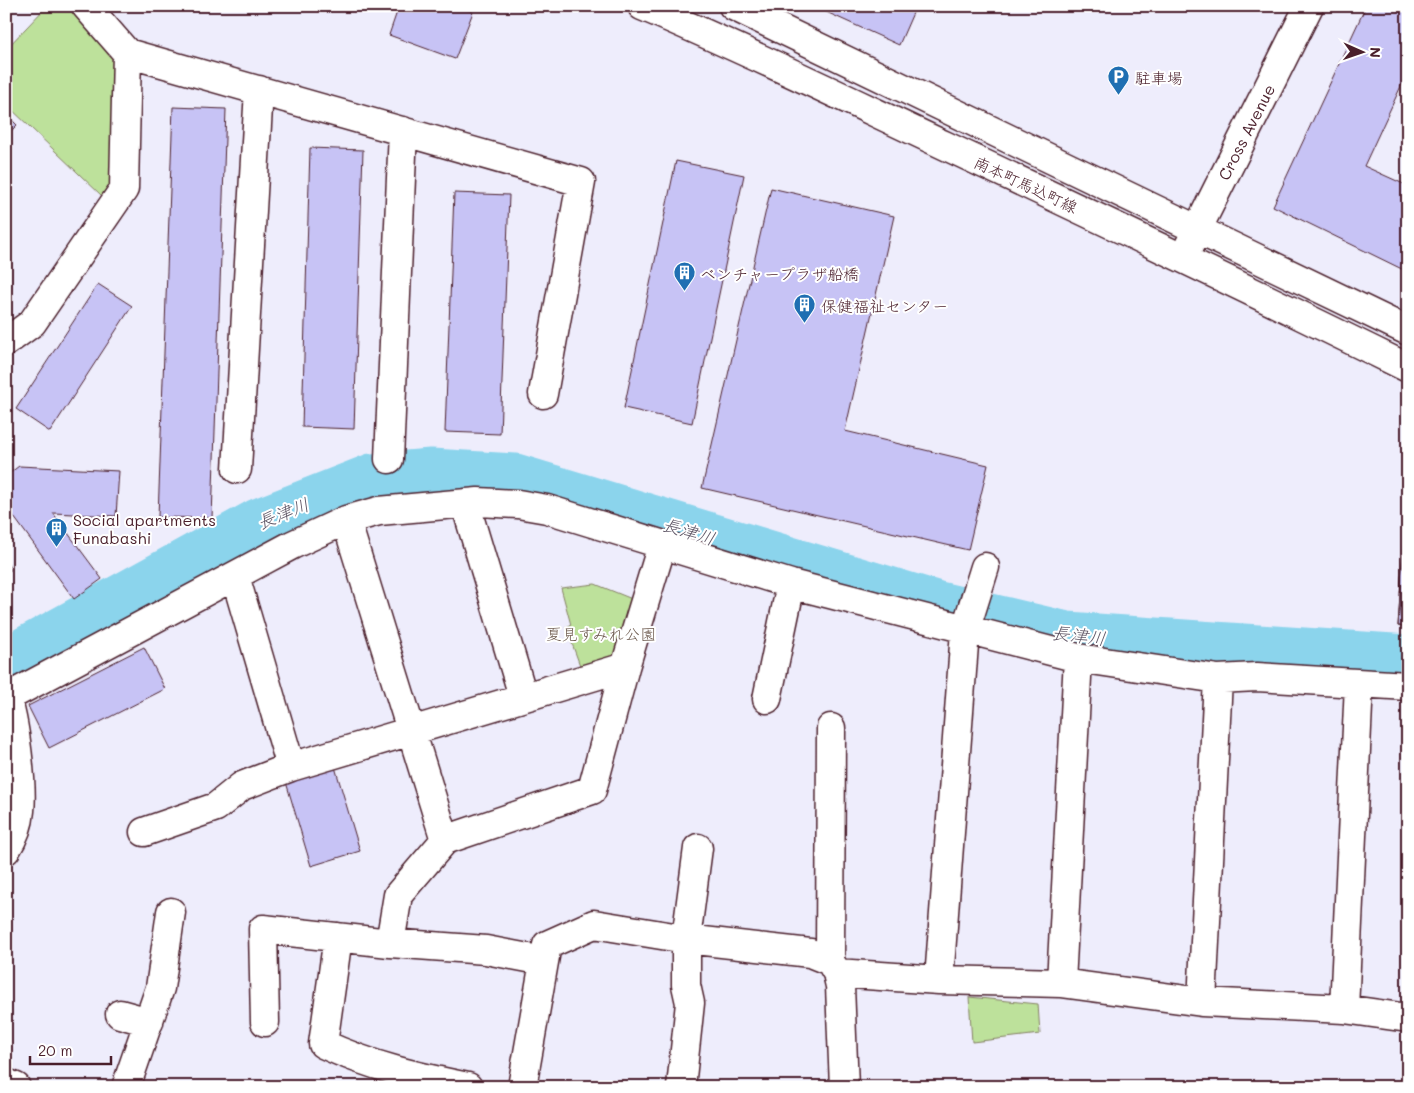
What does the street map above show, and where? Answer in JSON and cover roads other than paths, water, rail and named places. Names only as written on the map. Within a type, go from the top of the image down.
[{"type":"street","points":[[86,6],[127,53],[581,182],[543,394]]},
{"type":"street","name":"南本町馬込町線","points":[[642,6],[708,34],[1183,258],[1408,368]]},
{"type":"street","points":[[708,34],[721,6]]},
{"type":"street","name":"南本町馬込町線","points":[[733,6],[1408,331]]},
{"type":"street","name":"Cross Avenue","points":[[1183,258],[1309,6]]},
{"type":"street","points":[[6,342],[32,323],[124,189],[127,53]]},
{"type":"street","points":[[237,469],[260,90]]},
{"type":"street","points":[[389,459],[403,132]]},
{"type":"street","points":[[465,503],[522,696]]},
{"type":"street","points":[[6,850],[12,841],[20,811],[19,768],[7,697],[292,545],[346,520],[379,511],[465,503],[518,504],[547,509],[791,584],[1078,658],[1218,679],[1257,677],[1408,686]]},
{"type":"street","points":[[346,520],[413,730],[445,840]]},
{"type":"street","points":[[390,943],[398,895],[445,840],[592,790],[625,667],[662,545]]},
{"type":"street","points":[[939,980],[965,630],[985,567]]},
{"type":"street","points":[[235,576],[291,767]]},
{"type":"street","points":[[767,699],[791,584]]},
{"type":"street","points":[[1061,983],[1078,658]]},
{"type":"street","points":[[144,832],[216,807],[242,786],[291,767],[522,696],[625,667]]},
{"type":"street","points":[[1202,1002],[1218,679]]},
{"type":"street","points":[[1344,1009],[1360,684]]},
{"type":"street","points":[[831,728],[833,967],[840,986],[844,1087]]},
{"type":"street","points":[[685,1086],[690,1003],[686,986],[686,939],[698,848]]},
{"type":"street","points":[[126,1087],[160,988],[171,912]]},
{"type":"street","points":[[522,1087],[547,944],[594,924],[686,939],[810,953],[833,967],[939,980],[1061,983],[1202,1002],[1344,1009],[1408,1018]]},
{"type":"street","points":[[265,1022],[263,929],[390,943],[486,950],[544,961]]},
{"type":"street","points":[[338,937],[323,1044],[354,1058],[399,1073],[468,1087]]},
{"type":"street","points":[[120,1014],[149,1022]]},
{"type":"street","points":[[6,1083],[16,1087]]},
{"type":"waterway","name":"長津川","points":[[6,662],[260,522],[372,478],[431,473],[515,478],[935,605],[1067,636],[1408,659]]},
{"type":"place","name":"駐車場","points":[[1119,96]]},
{"type":"place","name":"ベンチャープラザ船橋","points":[[684,292]]},
{"type":"place","name":"保健福祉センター","points":[[805,324]]},
{"type":"place","name":"Social apartments Funabashi","points":[[57,547]]},
{"type":"park label","name":"夏見すみれ公園","points":[[601,633]]}]
